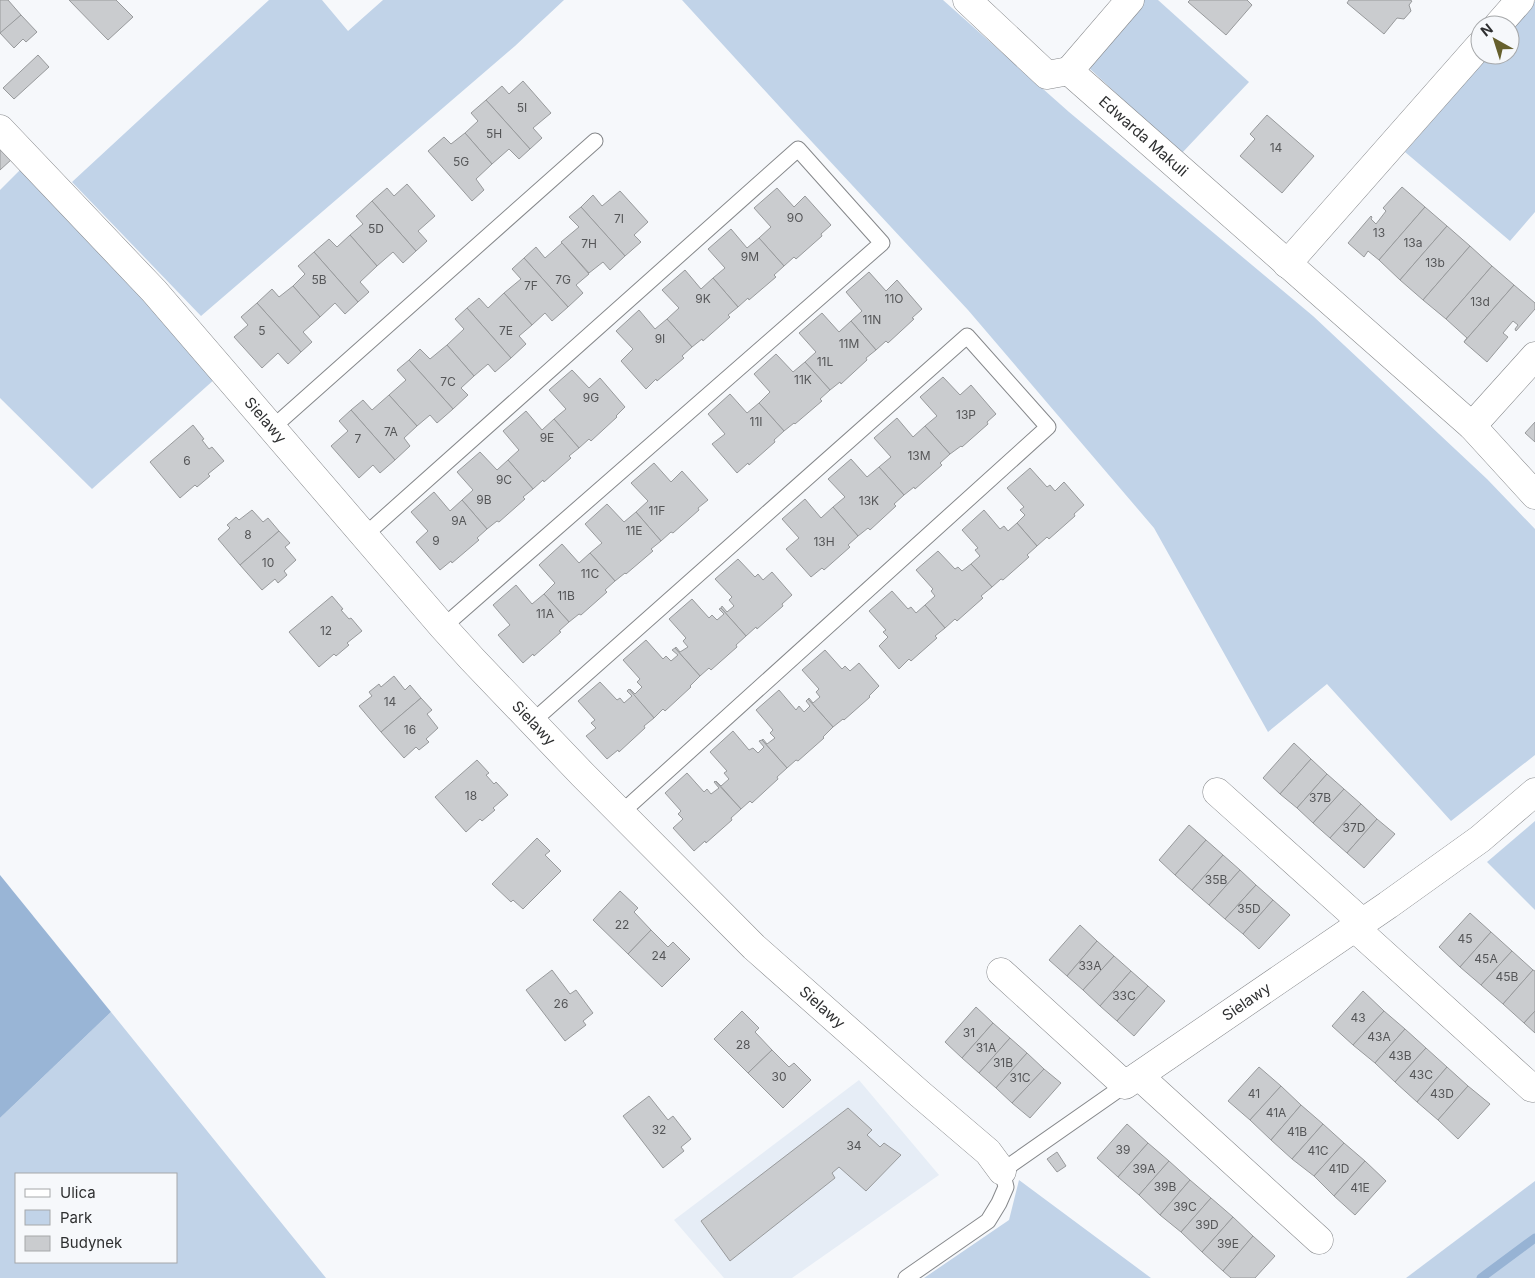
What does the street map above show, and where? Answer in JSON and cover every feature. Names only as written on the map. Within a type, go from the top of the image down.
[{"type":"street","points":[[967,0],[1047,75],[1069,71],[1130,0]]},
{"type":"street","points":[[1507,15],[1520,0]]},
{"type":"street","points":[[1287,264],[1470,56]]},
{"type":"street","name":"Edwarda Makuli","points":[[1069,71],[1472,426],[1535,495]]},
{"type":"street","name":"Sielawy","points":[[0,129],[154,291],[443,627],[532,722],[754,947],[988,1152],[1002,1171]]},
{"type":"street","points":[[1472,426],[1535,356]]},
{"type":"street","points":[[1216,792],[1532,1088]]},
{"type":"street","name":"Sielawy","points":[[1132,1080],[1480,840],[1535,792]]},
{"type":"street","points":[[1001,972],[1132,1080],[1318,1240]]},
{"type":"lane","points":[[271,428],[595,141]]},
{"type":"lane","points":[[365,535],[798,149],[882,243],[443,627]]},
{"type":"lane","points":[[532,722],[967,336],[1048,427],[621,813]]},
{"type":"lane","name":"Sielawy","points":[[1002,1171],[1132,1080]]},
{"type":"lane","points":[[906,1278],[988,1221],[1006,1187],[1002,1171]]},
{"type":"shaded area","points":[[0,875],[111,1012],[0,1118]]},
{"type":"shaded area","points":[[859,1080],[939,1175],[792,1278],[724,1278],[674,1220]]},
{"type":"green space","points":[[269,0],[322,0],[348,31],[383,0],[564,0],[515,46],[201,316],[72,182]]},
{"type":"green space","points":[[682,0],[943,0],[1069,112],[1313,316],[1487,479],[1535,529],[1535,755],[1451,821],[1327,684],[1268,732],[1154,528],[968,310]]},
{"type":"green space","points":[[1142,0],[1158,0],[1249,82],[1181,154],[1088,67]]},
{"type":"green space","points":[[1535,1],[1535,212],[1510,241],[1405,152],[1480,65],[1520,65],[1520,18]]},
{"type":"green space","points":[[23,167],[216,378],[92,489],[0,398],[0,190]]},
{"type":"green space","points":[[1535,821],[1535,910],[1487,862]]},
{"type":"green space","points":[[111,1012],[326,1278],[0,1278],[0,1118]]},
{"type":"green space","points":[[1019,1180],[1151,1278],[924,1278],[1009,1220]]},
{"type":"green space","points":[[1535,1181],[1535,1278],[1406,1278]]},
{"type":"building","points":[[0,0],[8,0],[21,15],[0,34]]},
{"type":"building","points":[[69,0],[116,0],[133,17],[108,40]]},
{"type":"building","points":[[1190,0],[1247,0],[1252,5],[1226,35],[1188,2]]},
{"type":"building","points":[[1349,0],[1412,1],[1409,5],[1411,11],[1404,19],[1397,18],[1384,34],[1347,3]]},
{"type":"building","points":[[21,15],[37,32],[26,42],[23,39],[14,48],[0,33]]},
{"type":"building","points":[[38,55],[49,67],[14,99],[3,88]]},
{"type":"building","points":[[523,81],[551,113],[533,128],[542,138],[530,149],[486,100],[502,86],[509,94]]},
{"type":"building","points":[[486,100],[530,149],[519,159],[509,149],[492,164],[465,133],[478,121],[471,113]]},
{"type":"building","points":[[1267,115],[1314,156],[1282,193],[1240,156],[1255,139],[1250,134]]},
{"type":"building","points":[[465,133],[492,164],[476,179],[484,190],[472,201],[428,151],[444,137],[451,144]]},
{"type":"building","points":[[0,146],[12,159],[0,170]]},
{"type":"building","points":[[407,184],[435,216],[418,231],[427,241],[416,251],[372,201],[387,188],[394,196]]},
{"type":"building","points":[[1402,187],[1425,207],[1379,260],[1368,251],[1364,257],[1348,243],[1371,216],[1371,219],[1376,224],[1386,211],[1383,208]]},
{"type":"building","points":[[777,188],[794,207],[805,196],[831,225],[821,234],[822,236],[796,259],[794,257],[784,266],[759,238],[771,227],[754,208]]},
{"type":"building","points":[[620,191],[648,222],[634,235],[641,242],[625,256],[581,207],[593,195],[602,206]]},
{"type":"building","points":[[372,201],[416,251],[403,263],[393,252],[377,266],[350,235],[363,224],[356,216]]},
{"type":"building","points":[[581,207],[625,256],[610,270],[603,262],[589,273],[561,242],[579,227],[569,217]]},
{"type":"building","points":[[1425,207],[1447,226],[1400,280],[1379,260]]},
{"type":"building","points":[[1447,226],[1470,246],[1423,300],[1400,280]]},
{"type":"building","points":[[731,229],[747,248],[759,238],[784,266],[774,275],[776,277],[738,307],[713,278],[725,268],[708,249]]},
{"type":"building","points":[[350,235],[377,266],[360,282],[369,292],[358,302],[314,252],[329,239],[337,247]]},
{"type":"building","points":[[562,243],[589,274],[576,285],[583,293],[568,307],[524,258],[536,247],[545,258]]},
{"type":"building","points":[[1470,246],[1492,266],[1446,319],[1423,300]]},
{"type":"building","points":[[314,252],[358,302],[345,314],[335,303],[320,317],[293,286],[305,274],[298,266]]},
{"type":"building","points":[[524,258],[568,307],[552,321],[545,313],[532,325],[504,293],[521,279],[512,269]]},
{"type":"building","points":[[1492,266],[1514,285],[1464,342],[1467,338],[1446,319]]},
{"type":"building","points":[[685,270],[701,289],[713,278],[738,307],[728,315],[730,317],[703,341],[702,339],[692,347],[667,319],[679,308],[662,290]]},
{"type":"building","points":[[869,272],[886,291],[897,280],[922,309],[888,343],[886,341],[876,350],[851,321],[862,311],[846,292]]},
{"type":"building","points":[[1514,285],[1535,303],[1535,309],[1516,331],[1515,329],[1518,325],[1513,321],[1503,333],[1508,337],[1487,362],[1464,342]]},
{"type":"building","points":[[293,286],[320,317],[303,332],[312,342],[301,352],[257,303],[272,289],[279,297]]},
{"type":"building","points":[[504,293],[532,325],[519,336],[526,344],[511,358],[467,308],[479,298],[488,308]]},
{"type":"building","points":[[257,303],[301,352],[288,364],[278,353],[262,368],[234,337],[248,325],[241,317]]},
{"type":"building","points":[[467,308],[511,358],[495,372],[488,364],[474,376],[447,345],[464,329],[455,319]]},
{"type":"building","points":[[639,310],[655,329],[667,319],[692,347],[682,356],[684,358],[646,389],[621,361],[633,349],[616,331]]},
{"type":"building","points":[[822,313],[839,332],[851,321],[876,350],[841,384],[840,382],[830,390],[805,362],[816,352],[799,333]]},
{"type":"building","points":[[447,345],[474,376],[461,388],[468,395],[453,409],[409,360],[420,349],[430,359]]},
{"type":"building","points":[[776,354],[793,372],[805,362],[830,390],[820,399],[822,401],[784,431],[759,403],[770,392],[754,374]]},
{"type":"building","points":[[409,360],[453,409],[437,423],[430,415],[417,426],[389,395],[406,380],[397,370]]},
{"type":"building","points":[[572,370],[589,388],[600,378],[625,407],[591,441],[589,439],[579,448],[554,419],[566,409],[549,390]]},
{"type":"building","points":[[943,377],[960,395],[971,385],[996,414],[987,422],[988,424],[962,447],[950,454],[925,426],[937,416],[920,397]]},
{"type":"building","points":[[730,394],[747,413],[759,403],[784,431],[774,440],[775,442],[737,473],[712,444],[725,434],[708,414]]},
{"type":"building","points":[[389,395],[417,426],[404,438],[410,446],[395,460],[351,410],[363,400],[372,410]]},
{"type":"building","points":[[351,410],[395,460],[380,473],[373,465],[359,478],[331,446],[348,431],[339,421]]},
{"type":"building","points":[[526,411],[542,430],[554,419],[579,448],[569,456],[571,458],[544,482],[543,480],[533,489],[508,460],[519,450],[503,431]]},
{"type":"building","points":[[897,418],[913,437],[925,426],[950,454],[940,463],[942,465],[915,489],[914,487],[904,495],[879,467],[891,457],[874,438]]},
{"type":"building","points":[[1535,422],[1535,442],[1525,433]]},
{"type":"building","points":[[193,425],[209,449],[212,447],[224,461],[208,474],[210,476],[197,487],[195,485],[180,498],[150,462]]},
{"type":"building","points":[[480,452],[497,470],[508,460],[533,489],[523,497],[525,499],[499,522],[497,521],[487,529],[462,500],[473,490],[457,472]]},
{"type":"building","points":[[851,459],[867,477],[879,467],[904,495],[894,504],[896,506],[870,530],[868,528],[858,536],[833,507],[845,497],[828,479]]},
{"type":"building","points":[[654,463],[671,482],[682,471],[708,500],[673,533],[671,532],[661,541],[636,512],[648,501],[631,483]]},
{"type":"building","points":[[1030,468],[1047,487],[1050,485],[1055,491],[1064,482],[1084,505],[1074,514],[1075,516],[1049,539],[1047,537],[1037,546],[1017,523],[1025,515],[1020,510],[1024,507],[1007,488]]},
{"type":"building","points":[[434,492],[450,511],[462,500],[487,529],[477,538],[479,540],[452,563],[451,561],[440,570],[416,542],[428,531],[411,512]]},
{"type":"building","points":[[805,499],[821,518],[833,507],[858,536],[848,545],[850,547],[824,570],[822,568],[811,577],[786,549],[799,538],[782,519]]},
{"type":"building","points":[[607,504],[624,522],[636,512],[661,541],[651,549],[653,551],[615,581],[590,553],[602,543],[585,524]]},
{"type":"building","points":[[252,510],[263,522],[268,518],[279,531],[240,565],[218,539],[230,528],[227,525],[236,517],[239,520]]},
{"type":"building","points":[[984,510],[1000,529],[1004,526],[1008,531],[1017,523],[1037,546],[1027,555],[1029,557],[992,587],[971,564],[980,556],[975,550],[978,548],[962,530]]},
{"type":"building","points":[[279,531],[290,543],[285,547],[296,560],[284,571],[287,575],[278,583],[275,579],[262,590],[240,565]]},
{"type":"building","points":[[562,544],[579,563],[590,553],[615,581],[605,590],[607,592],[581,615],[579,614],[569,622],[544,594],[555,583],[539,565]]},
{"type":"building","points":[[938,551],[955,569],[958,567],[962,571],[971,564],[992,587],[981,596],[983,598],[957,621],[955,619],[945,628],[925,605],[935,596],[931,591],[933,589],[916,570]]},
{"type":"building","points":[[738,559],[755,577],[758,574],[763,580],[772,572],[792,595],[782,604],[783,606],[746,636],[721,608],[722,606],[727,612],[734,606],[729,600],[732,597],[715,579]]},
{"type":"building","points":[[516,585],[532,604],[544,594],[569,622],[559,631],[561,632],[534,656],[533,654],[523,663],[498,635],[510,625],[493,605]]},
{"type":"building","points":[[892,591],[908,609],[911,607],[916,613],[925,605],[945,628],[935,636],[937,638],[899,669],[879,646],[888,637],[883,632],[886,630],[869,611]]},
{"type":"building","points":[[332,596],[343,609],[341,610],[362,631],[347,643],[349,645],[336,656],[334,654],[319,667],[289,632]]},
{"type":"building","points":[[692,599],[709,618],[712,615],[717,620],[724,614],[719,609],[721,608],[746,636],[736,645],[737,647],[711,670],[709,668],[700,676],[675,648],[680,652],[688,647],[683,641],[686,638],[669,619]]},
{"type":"building","points":[[646,640],[663,659],[666,656],[671,661],[678,655],[672,650],[675,648],[700,676],[665,711],[663,709],[654,718],[629,690],[635,694],[642,687],[637,682],[640,679],[623,660]]},
{"type":"building","points":[[825,650],[842,669],[845,666],[850,671],[859,663],[879,686],[870,697],[833,727],[808,699],[813,703],[820,697],[816,692],[819,689],[802,670]]},
{"type":"building","points":[[394,676],[405,690],[410,685],[421,698],[381,732],[359,706],[372,696],[369,692],[379,684],[381,687]]},
{"type":"building","points":[[600,682],[617,700],[620,698],[624,703],[632,696],[627,691],[629,689],[654,718],[619,752],[618,750],[607,759],[586,736],[596,728],[591,723],[595,720],[578,701]]},
{"type":"building","points":[[779,690],[796,710],[799,706],[804,712],[810,706],[806,701],[808,699],[833,727],[824,738],[787,768],[762,740],[767,744],[775,738],[770,733],[773,730],[756,710]]},
{"type":"building","points":[[421,698],[432,710],[427,714],[438,728],[426,739],[429,742],[419,750],[416,747],[404,758],[381,732]]},
{"type":"building","points":[[733,731],[749,750],[753,748],[758,753],[764,747],[759,741],[762,740],[787,768],[752,803],[750,801],[741,809],[716,781],[721,786],[729,779],[724,773],[727,771],[710,752]]},
{"type":"building","points":[[1294,743],[1311,759],[1280,794],[1263,778]]},
{"type":"building","points":[[1311,759],[1327,774],[1297,808],[1280,794]]},
{"type":"building","points":[[477,760],[489,773],[486,775],[494,784],[496,782],[508,795],[493,808],[495,810],[482,821],[480,819],[466,832],[435,797]]},
{"type":"building","points":[[687,773],[704,792],[707,789],[711,794],[719,788],[715,781],[741,809],[731,818],[732,820],[694,851],[673,828],[683,819],[678,814],[681,811],[665,793]]},
{"type":"building","points":[[1327,774],[1344,789],[1313,823],[1297,808]]},
{"type":"building","points":[[1344,789],[1361,804],[1330,838],[1313,823]]},
{"type":"building","points":[[1361,804],[1377,819],[1347,853],[1330,838]]},
{"type":"building","points":[[1377,819],[1395,834],[1364,868],[1347,853]]},
{"type":"building","points":[[1189,825],[1206,840],[1175,875],[1159,860]]},
{"type":"building","points":[[537,838],[550,851],[545,855],[561,871],[523,909],[513,900],[511,902],[492,884]]},
{"type":"building","points":[[1206,840],[1223,855],[1192,890],[1175,875]]},
{"type":"building","points":[[1223,855],[1240,870],[1209,905],[1192,890]]},
{"type":"building","points":[[1240,870],[1256,885],[1225,919],[1209,905]]},
{"type":"building","points":[[1256,885],[1273,900],[1243,934],[1225,919]]},
{"type":"building","points":[[620,891],[638,908],[634,912],[651,930],[628,954],[593,920]]},
{"type":"building","points":[[1273,900],[1290,915],[1259,949],[1243,934]]},
{"type":"building","points":[[1470,913],[1491,932],[1460,967],[1439,947]]},
{"type":"building","points":[[1080,925],[1097,941],[1067,976],[1049,960]]},
{"type":"building","points":[[651,930],[668,947],[673,942],[690,959],[662,987],[628,954]]},
{"type":"building","points":[[1491,932],[1512,951],[1481,985],[1460,967]]},
{"type":"building","points":[[1097,941],[1114,956],[1083,990],[1067,976]]},
{"type":"building","points":[[1512,951],[1533,970],[1503,1004],[1481,985]]},
{"type":"building","points":[[1114,956],[1131,971],[1100,1006],[1083,990]]},
{"type":"building","points":[[552,970],[570,994],[576,990],[593,1013],[583,1021],[586,1025],[565,1041],[526,990]]},
{"type":"building","points":[[1533,970],[1535,971],[1535,1011],[1524,1023],[1503,1004]]},
{"type":"building","points":[[1131,971],[1148,986],[1117,1021],[1100,1006]]},
{"type":"building","points":[[1148,986],[1165,1001],[1134,1036],[1117,1021]]},
{"type":"building","points":[[1363,991],[1384,1011],[1353,1045],[1332,1026]]},
{"type":"building","points":[[976,1007],[993,1023],[962,1058],[945,1042]]},
{"type":"building","points":[[742,1011],[759,1028],[755,1032],[772,1050],[748,1073],[714,1039]]},
{"type":"building","points":[[1384,1011],[1405,1029],[1375,1063],[1353,1045]]},
{"type":"building","points":[[1535,1011],[1535,1033],[1524,1023]]},
{"type":"building","points":[[993,1023],[1010,1038],[979,1073],[962,1058]]},
{"type":"building","points":[[1405,1029],[1426,1048],[1395,1082],[1375,1063]]},
{"type":"building","points":[[1010,1038],[1027,1053],[996,1088],[979,1073]]},
{"type":"building","points":[[1426,1048],[1447,1067],[1417,1102],[1395,1082]]},
{"type":"building","points":[[772,1050],[789,1067],[794,1063],[811,1080],[783,1108],[748,1073]]},
{"type":"building","points":[[1027,1053],[1044,1069],[1012,1103],[996,1088]]},
{"type":"building","points":[[1259,1067],[1281,1086],[1250,1120],[1228,1101]]},
{"type":"building","points":[[1447,1067],[1468,1086],[1438,1120],[1417,1102]]},
{"type":"building","points":[[1044,1069],[1061,1083],[1030,1118],[1012,1103]]},
{"type":"building","points":[[1281,1086],[1301,1105],[1271,1140],[1250,1120]]},
{"type":"building","points":[[1468,1086],[1490,1104],[1458,1139],[1438,1120]]},
{"type":"building","points":[[649,1096],[668,1120],[673,1116],[691,1139],[681,1147],[684,1151],[663,1168],[623,1116]]},
{"type":"building","points":[[1301,1105],[1323,1124],[1292,1159],[1271,1140]]},
{"type":"building","points":[[848,1108],[872,1130],[867,1135],[880,1147],[884,1143],[901,1155],[866,1191],[839,1167],[832,1173],[835,1178],[730,1261],[701,1221]]},
{"type":"building","points":[[1127,1124],[1148,1143],[1118,1177],[1097,1158]]},
{"type":"building","points":[[1323,1124],[1344,1143],[1314,1176],[1292,1159]]},
{"type":"building","points":[[1148,1143],[1169,1161],[1139,1195],[1118,1177]]},
{"type":"building","points":[[1344,1143],[1365,1161],[1334,1196],[1314,1176]]},
{"type":"building","points":[[1057,1152],[1066,1166],[1057,1172],[1047,1159]]},
{"type":"building","points":[[1169,1161],[1190,1180],[1160,1215],[1139,1195]]},
{"type":"building","points":[[1365,1161],[1386,1181],[1355,1215],[1334,1196]]},
{"type":"building","points":[[1190,1180],[1211,1198],[1181,1232],[1160,1215]]},
{"type":"building","points":[[1211,1198],[1233,1217],[1202,1252],[1181,1232]]},
{"type":"building","points":[[1233,1217],[1253,1236],[1223,1271],[1202,1252]]},
{"type":"building","points":[[1253,1236],[1275,1256],[1255,1278],[1231,1278],[1223,1271]]},
{"type":"waterway","points":[[1481,1278],[1535,1238]]}]
